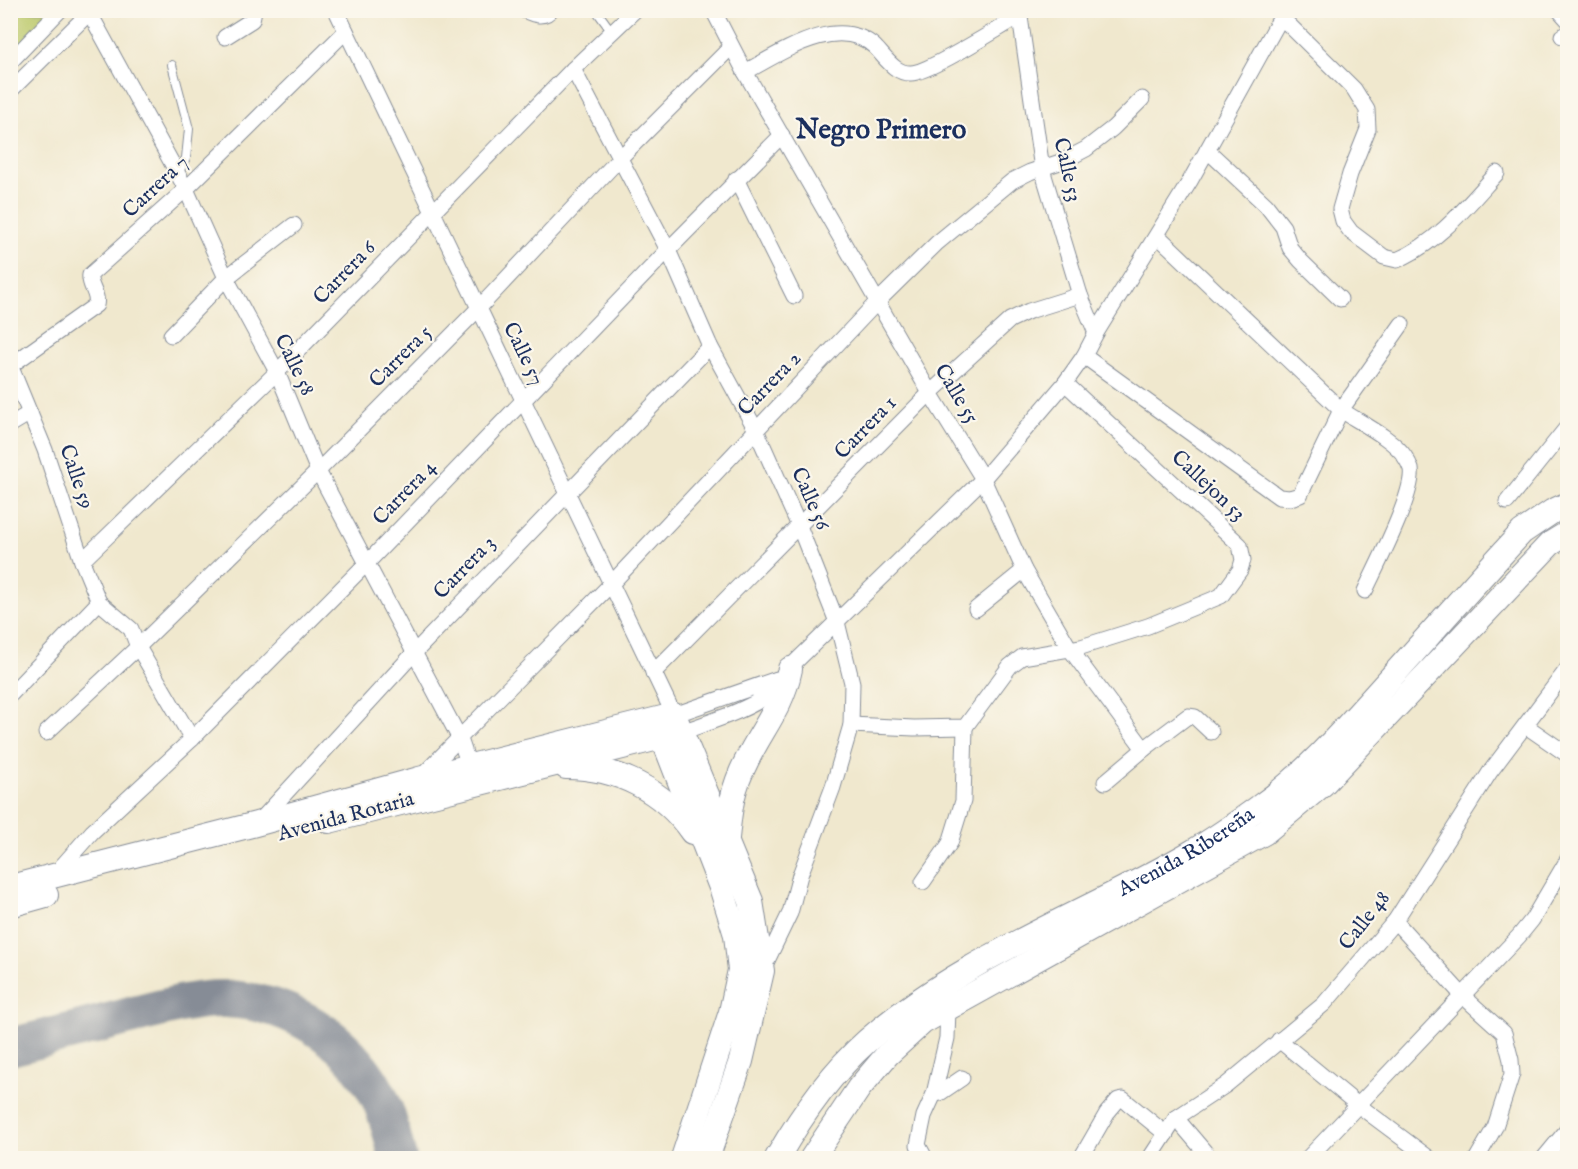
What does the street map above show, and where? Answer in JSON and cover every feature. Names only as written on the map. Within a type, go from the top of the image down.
[{"type":"main road","name":"Avenida Ribereña","points":[[777,1158],[833,1076],[866,1042],[898,1015],[945,983],[1006,949],[1193,852],[1265,804],[1312,761],[1364,708],[1522,532],[1553,511],[1568,504]]},
{"type":"main road","name":"Avenida Ribereña","points":[[812,1158],[859,1088],[887,1055],[923,1022],[1264,833],[1323,783],[1550,544],[1568,533]]},
{"type":"main road","points":[[719,851],[730,800],[746,761],[768,725],[786,687],[783,674]]},
{"type":"main road","points":[[669,726],[719,851],[736,935],[740,970],[728,1022],[683,1158]]},
{"type":"main road","name":"Avenida Rotaria","points":[[10,887],[256,824],[419,779],[534,768],[669,726]]},
{"type":"main road","name":"Avenida Rotaria","points":[[10,905],[472,774],[669,726]]},
{"type":"main road","points":[[534,768],[579,767],[632,780],[651,790],[719,851],[751,901],[762,971],[741,1061],[706,1158]]},
{"type":"street","points":[[10,62],[60,10]]},
{"type":"street","points":[[225,37],[252,20],[254,10]]},
{"type":"street","name":"Calle 57","points":[[336,10],[653,673],[669,726]]},
{"type":"street","name":"Carrera 6","points":[[82,561],[277,372],[573,69],[634,10]]},
{"type":"street","name":"Calle 55","points":[[713,10],[745,72],[930,393],[983,479],[1024,570],[1070,649],[1144,749]]},
{"type":"street","points":[[1559,10],[1568,20]]},
{"type":"street","points":[[10,91],[90,11]]},
{"type":"street","name":"Calle 58","points":[[90,11],[186,189],[226,278],[277,372],[318,471],[460,739],[472,774]]},
{"type":"street","points":[[745,72],[791,48],[826,34],[841,32],[861,38],[873,45],[892,65],[911,74],[928,69],[1019,13]]},
{"type":"street","name":"Calle 53","points":[[1019,13],[1042,169],[1080,295],[1096,333]]},
{"type":"street","points":[[669,726],[741,709],[764,697],[783,674],[983,479],[1065,383],[1084,356],[1096,333],[1158,236],[1283,14],[1354,89],[1367,110],[1368,129],[1350,174],[1340,209],[1343,221],[1351,232],[1384,256],[1397,260],[1426,245],[1497,173]]},
{"type":"street","name":"Carrera 7","points":[[11,366],[96,305],[97,300],[89,280],[90,274],[186,189],[346,31]]},
{"type":"street","name":"Carrera 5","points":[[46,733],[138,647],[318,471],[478,309],[619,159],[731,47]]},
{"type":"street","name":"Calle 56","points":[[573,69],[668,250],[710,346],[756,430],[799,526],[837,622],[852,683],[851,725],[833,787],[800,875],[790,913],[762,971]]},
{"type":"street","name":"Carrera 2","points":[[419,779],[611,584],[878,301],[937,243],[1012,181],[1086,149],[1113,128],[1142,99]]},
{"type":"street","name":"Carrera 4","points":[[53,876],[92,832],[192,739],[368,562],[736,179],[782,135]]},
{"type":"street","points":[[1207,150],[1266,205],[1283,227],[1285,237],[1295,255],[1340,299]]},
{"type":"street","points":[[736,179],[794,296]]},
{"type":"street","points":[[171,335],[226,278],[294,225]]},
{"type":"street","points":[[1158,236],[1341,410],[1394,445],[1404,455],[1411,470],[1408,491],[1395,527],[1365,591]]},
{"type":"street","name":"Carrera 1","points":[[653,673],[930,393],[1010,320],[1029,311],[1080,295]]},
{"type":"street","points":[[1084,356],[1279,497],[1290,498],[1300,495],[1341,410],[1402,324]]},
{"type":"street","name":"Carrera 3","points":[[256,824],[414,653],[710,346]]},
{"type":"street","name":"Calle 59","points":[[11,366],[45,450],[82,561],[99,602]]},
{"type":"street","name":"Callejon 53","points":[[965,727],[1010,666],[1022,657],[1070,649],[1148,626],[1221,596],[1240,570],[1243,560],[1240,545],[1065,383]]},
{"type":"street","points":[[10,425],[30,412]]},
{"type":"street","points":[[1507,502],[1568,426]]},
{"type":"street","points":[[976,609],[1024,570]]},
{"type":"street","points":[[10,695],[99,602],[131,629],[138,647],[192,739]]},
{"type":"street","name":"Calle 48","points":[[1150,1158],[1176,1118],[1226,1084],[1324,1004],[1395,921],[1490,772],[1568,668]]},
{"type":"street","points":[[1104,782],[1188,716],[1195,717],[1212,732]]},
{"type":"street","points":[[851,725],[915,728],[965,727],[963,801],[950,843],[922,882]]},
{"type":"street","points":[[1526,726],[1568,754]]},
{"type":"street","points":[[1308,1158],[1520,936],[1568,859]]},
{"type":"street","points":[[1395,921],[1463,996],[1504,1033],[1512,1074],[1495,1127],[1477,1158]]},
{"type":"street","points":[[925,1158],[918,1145],[924,1116],[934,1094],[948,1038],[948,1008]]},
{"type":"street","points":[[1280,1040],[1358,1105],[1429,1158]]},
{"type":"street","points":[[934,1094],[943,1092],[962,1078]]},
{"type":"street","points":[[1081,1158],[1107,1113],[1118,1101],[1123,1100],[1166,1134]]},
{"type":"street","points":[[1176,1118],[1210,1158]]},
{"type":"street","points":[[1544,1158],[1568,1129]]},
{"type":"lane","points":[[518,10],[528,17],[541,19],[549,16],[555,10]]},
{"type":"lane","points":[[596,10],[612,32]]},
{"type":"lane","points":[[172,65],[189,129],[186,158],[178,174]]},
{"type":"green space","points":[[10,11],[62,11],[23,52],[11,42]]},
{"type":"taxiway","points":[[10,1047],[189,1002],[225,999],[248,1001],[271,1007],[313,1026],[349,1055],[364,1073],[381,1101],[398,1158]]},
{"type":"district","name":"Negro Primero","points":[[881,131]]}]
